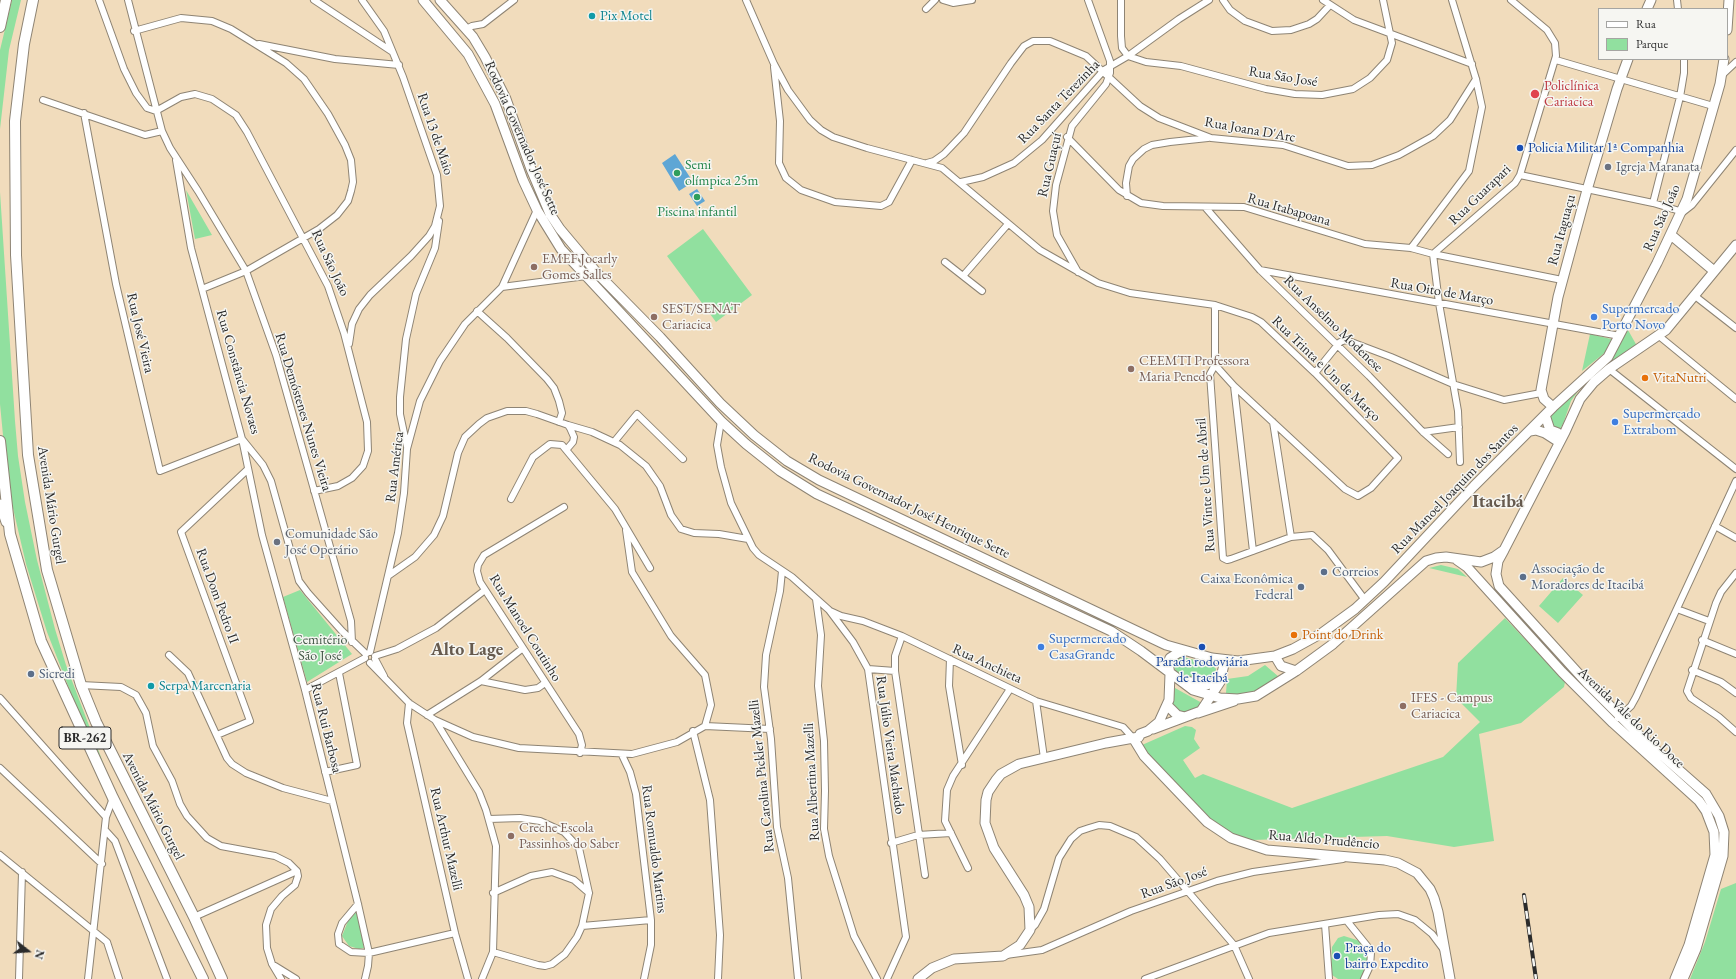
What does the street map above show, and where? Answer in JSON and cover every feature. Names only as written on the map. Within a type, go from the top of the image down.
[{"type":"main road","points":[[0,27],[6,0]]},
{"type":"main road","name":"Avenida Mário Gurgel","points":[[33,0],[24,44],[15,121],[16,255],[28,455],[47,570],[82,685],[106,742],[194,917],[222,979]]},
{"type":"main road","name":"Rodovia Governador José Sette","points":[[423,0],[433,10],[468,54],[487,88],[537,210],[563,251]]},
{"type":"main road","name":"Rodovia Governador José Sette","points":[[440,0],[466,29],[485,57],[506,99],[531,169],[550,214],[577,250]]},
{"type":"main road","points":[[1728,20],[1730,0]]},
{"type":"main road","points":[[433,10],[453,28],[466,29]]},
{"type":"main road","name":"Rua Itaguaçu","points":[[1541,393],[1541,386],[1562,280],[1587,190],[1628,60]]},
{"type":"main road","name":"Rua São João","points":[[1608,357],[1682,212],[1696,170],[1722,75],[1724,60]]},
{"type":"main road","points":[[1671,235],[1714,271]]},
{"type":"main road","points":[[1609,368],[1659,336],[1673,324],[1736,245]]},
{"type":"main road","name":"Rodovia Governador José Henrique Sette","points":[[577,250],[597,273],[660,337],[738,421],[787,461],[819,480],[1166,645],[1225,660],[1248,661],[1275,656]]},
{"type":"main road","name":"Rodovia Governador José Henrique Sette","points":[[563,251],[721,421],[763,458],[818,494],[1110,631],[1141,651],[1174,677]]},
{"type":"main road","name":"Rua Manoel Joaquim dos Santos","points":[[1275,656],[1294,649],[1322,633],[1365,600],[1474,486],[1553,407],[1608,357]]},
{"type":"main road","name":"Avenida Vale do Rio Doce","points":[[1609,368],[1594,382],[1576,405],[1517,528],[1498,561],[1496,574],[1499,586],[1587,682],[1621,716],[1706,794],[1715,808],[1722,824],[1725,840],[1723,856],[1696,949],[1683,979]]},
{"type":"main road","points":[[1541,393],[1553,407]]},
{"type":"main road","points":[[1545,415],[1550,430],[1561,438]]},
{"type":"main road","points":[[1530,431],[1536,430],[1561,438]]},
{"type":"main road","name":"BR-262","points":[[0,441],[10,534]]},
{"type":"main road","name":"BR-262","points":[[0,504],[41,641],[113,798],[203,979]]},
{"type":"main road","name":"Avenida Vale do Rio Doce","points":[[1452,558],[1481,562],[1494,557],[1504,550]]},
{"type":"main road","name":"Rua Manoel Joaquim dos Santos","points":[[1174,677],[1192,690],[1209,697],[1238,699],[1256,696],[1296,671],[1350,629],[1421,565],[1436,558],[1452,558]]},
{"type":"main road","name":"Avenida Vale do Rio Doce","points":[[1452,558],[1467,567],[1562,672],[1613,724],[1699,801],[1709,817],[1714,832],[1715,847],[1713,862],[1689,945],[1675,979]]},
{"type":"main road","points":[[1136,736],[1148,731],[1159,722],[1167,705],[1174,677],[1168,662],[1170,658],[1178,653],[1188,651]]},
{"type":"main road","points":[[1275,656],[1281,666],[1296,671]]},
{"type":"main road","points":[[1198,713],[1209,697],[1216,691],[1220,682],[1225,660]]},
{"type":"main road","points":[[1174,677],[1206,684],[1220,682]]},
{"type":"main road","points":[[918,979],[932,968],[954,959],[1003,956],[1016,948],[1030,930],[1029,907],[1024,895],[990,840],[985,823],[984,808],[988,792],[1001,774],[1019,764],[1136,736],[1238,699]]},
{"type":"main road","points":[[1167,705],[1177,715],[1185,717]]},
{"type":"main road","name":"Rua Aldo Prudêncio","points":[[1136,736],[1144,756],[1207,822],[1231,838],[1267,850],[1373,857],[1398,863],[1417,873],[1434,898],[1438,912],[1450,979]]},
{"type":"street","points":[[99,0],[129,81],[147,108],[156,110]]},
{"type":"street","name":"Rua Demóstenes Nunes Vieira","points":[[128,0],[134,31],[162,131],[176,158],[246,272],[280,368],[351,621],[352,642]]},
{"type":"street","points":[[314,0],[393,52]]},
{"type":"street","name":"Rua 13 de Maio","points":[[349,351],[350,332],[359,309],[370,295],[411,256],[429,236],[435,226],[440,206],[437,176],[399,65],[378,22],[362,0]]},
{"type":"street","points":[[466,29],[483,24],[514,0]]},
{"type":"street","points":[[926,9],[935,0]]},
{"type":"street","points":[[943,0],[953,3],[972,0]]},
{"type":"street","name":"Rua Guaçuí","points":[[1079,274],[1059,239],[1053,219],[1054,193],[1067,138],[1072,126],[1106,84],[1111,66],[1088,0]]},
{"type":"street","points":[[1121,0],[1122,48],[1128,56]]},
{"type":"street","name":"Rua Santa Terezinha","points":[[961,182],[983,177],[1005,169],[1026,155],[1042,140],[1103,71],[1128,56],[1179,19],[1209,0]]},
{"type":"street","points":[[1223,0],[1230,10],[1245,21],[1272,32],[1291,30],[1308,24],[1317,19],[1330,5]]},
{"type":"street","points":[[1324,0],[1354,20],[1472,64]]},
{"type":"street","name":"Rua São José","points":[[1128,56],[1146,62],[1181,66],[1281,92],[1322,96],[1353,90],[1383,66],[1391,50],[1391,33],[1383,0]]},
{"type":"street","points":[[1411,248],[1469,171],[1482,107],[1472,64],[1452,0]]},
{"type":"street","name":"Rua Guarapari","points":[[1433,254],[1520,175],[1556,60],[1555,43],[1547,30],[1511,0]]},
{"type":"street","points":[[748,1],[774,64],[780,121],[779,159],[781,169],[789,181],[797,187],[820,198],[841,203],[881,206],[886,204],[891,198],[912,160]]},
{"type":"street","points":[[134,31],[168,20],[182,18],[201,19],[222,25],[251,42],[286,63],[312,87],[345,145],[351,160],[353,182],[348,201],[343,208],[328,222],[246,272],[202,289]]},
{"type":"street","name":"Rua Joana D'Arc","points":[[926,163],[944,154],[964,133],[1004,73],[1029,42],[1045,40],[1074,49],[1086,56],[1150,113],[1159,118],[1211,138],[1283,145],[1348,166],[1372,165],[1416,147],[1443,128],[1476,79]]},
{"type":"street","points":[[251,42],[335,59],[399,65]]},
{"type":"street","points":[[1556,60],[1713,106]]},
{"type":"street","points":[[1653,203],[1680,97],[1684,73],[1684,60]]},
{"type":"street","points":[[1722,75],[1736,62]]},
{"type":"street","name":"Rua Trinta e Um de Março","points":[[774,64],[794,101],[821,130],[848,142],[942,168],[961,182],[1040,250],[1079,274],[1110,288],[1130,293],[1215,305],[1246,314],[1261,322],[1315,373],[1398,458],[1371,488],[1358,496],[1345,489],[1273,422]]},
{"type":"street","name":"Rua São João","points":[[156,110],[181,97],[195,94],[212,99],[230,110],[247,132],[328,286],[349,351],[367,422],[368,451],[363,466],[352,478],[338,486],[314,491]]},
{"type":"street","points":[[43,100],[145,134],[162,131]]},
{"type":"street","name":"Rua José Vieira","points":[[84,113],[116,284],[160,470],[242,439]]},
{"type":"street","name":"Rua Itabapoana","points":[[1067,138],[1114,185],[1135,201],[1154,206],[1244,207],[1360,243],[1383,247],[1411,248],[1433,254],[1562,280]]},
{"type":"street","points":[[1127,196],[1126,183],[1130,166],[1133,159],[1144,149],[1164,143],[1211,138]]},
{"type":"street","points":[[1520,175],[1653,203],[1682,212],[1686,211],[1692,205],[1736,150]]},
{"type":"street","name":"Rua Constância Novaes","points":[[176,158],[186,223],[242,439],[263,465],[271,481],[299,580],[308,593],[352,642],[370,657],[384,677],[409,703]]},
{"type":"street","points":[[407,449],[400,414],[404,354],[412,308],[435,248],[440,206]]},
{"type":"street","name":"Rua Anselmo Modenese","points":[[1205,207],[1260,270],[1423,432],[1448,454]]},
{"type":"street","name":"Rua América","points":[[370,657],[403,504],[407,449],[420,401],[433,374],[464,324],[502,287],[537,210]]},
{"type":"street","points":[[963,276],[1008,224]]},
{"type":"street","points":[[1433,254],[1439,303],[1459,427],[1460,462]]},
{"type":"street","points":[[945,262],[982,291]]},
{"type":"street","name":"Rua Oito de Março","points":[[1260,270],[1553,325],[1620,336]]},
{"type":"street","points":[[502,287],[586,276]]},
{"type":"street","points":[[1695,296],[1736,328]]},
{"type":"street","name":"Rua Vinte e Um de Abril","points":[[1215,305],[1215,365],[1210,374],[1223,558],[1226,560],[1231,559],[1291,537],[1312,535],[1317,538],[1328,550],[1365,600]]},
{"type":"street","points":[[477,311],[507,338],[554,388],[562,413],[559,422]]},
{"type":"street","points":[[1659,336],[1736,399]]},
{"type":"street","points":[[1315,373],[1337,345],[1343,340],[1352,342],[1453,384],[1504,400],[1541,393]]},
{"type":"street","points":[[1215,365],[1234,386],[1273,422],[1291,537]]},
{"type":"street","points":[[1609,368],[1736,469]]},
{"type":"street","points":[[1234,386],[1253,551]]},
{"type":"street","points":[[388,576],[415,557],[434,535],[443,516],[455,461],[461,446],[471,431],[487,418],[507,411],[526,411],[614,442],[640,461],[653,474],[671,515],[682,529],[694,534],[719,534],[748,539]]},
{"type":"street","points":[[614,442],[637,414],[683,459]]},
{"type":"street","name":"Rua Júlio Vieira Machado","points":[[721,421],[717,445],[721,467],[730,503],[748,539],[759,555],[782,571],[829,610],[853,642],[868,669],[891,843],[906,937],[887,979]]},
{"type":"street","points":[[567,449],[573,442],[574,437],[568,425]]},
{"type":"street","points":[[1423,432],[1459,427]]},
{"type":"street","name":"Rua Rui Barbosa","points":[[242,439],[247,470],[270,566],[305,690],[369,953]]},
{"type":"street","points":[[511,499],[528,465],[538,451],[550,444],[558,444],[567,449],[615,509],[650,568]]},
{"type":"street","name":"Rua Dom Pedro II","points":[[217,735],[250,721],[181,532],[247,470]]},
{"type":"street","points":[[1613,724],[1633,702],[1736,480]]},
{"type":"street","name":"Rua Manoel Coutinho","points":[[564,507],[481,558],[477,572],[480,582],[485,590],[579,734],[582,745],[580,753]]},
{"type":"street","points":[[625,526],[632,572],[671,636],[705,675],[711,705],[705,726]]},
{"type":"street","points":[[1715,526],[1736,538]]},
{"type":"street","name":"Rua Carolina Pickler Mazelli","points":[[782,571],[779,596],[766,655],[764,687],[770,729],[777,827],[788,878],[798,979]]},
{"type":"street","points":[[1736,573],[1718,597],[1692,670],[1687,693],[1736,732]]},
{"type":"street","points":[[305,690],[370,657],[403,646],[436,628],[485,590]]},
{"type":"street","name":"Rua Albertina Mazelli","points":[[816,599],[821,635],[818,686],[824,741],[824,829],[829,856],[854,936],[877,979]]},
{"type":"street","points":[[1677,609],[1709,621]]},
{"type":"street","name":"Rua Anchieta","points":[[829,610],[841,616],[863,621],[902,636],[1036,701],[1123,727],[1136,736]]},
{"type":"street","points":[[902,636],[895,656],[895,671],[925,875]]},
{"type":"street","points":[[1702,640],[1736,654]]},
{"type":"street","points":[[427,715],[480,681],[523,648]]},
{"type":"street","points":[[169,655],[188,673],[228,758],[246,773],[283,788],[332,801]]},
{"type":"street","points":[[950,660],[949,686],[962,765]]},
{"type":"street","points":[[868,669],[895,671]]},
{"type":"street","points":[[1692,670],[1716,679],[1736,693]]},
{"type":"street","points":[[325,772],[357,765],[339,673]]},
{"type":"street","points":[[480,681],[525,690],[538,688],[545,684]]},
{"type":"street","points":[[82,685],[121,686],[136,695],[146,713],[153,746],[172,781],[180,804],[187,816],[207,838],[221,846],[275,856],[289,863],[297,871],[298,876],[295,885],[276,903],[268,916],[266,938],[272,964],[281,979]]},
{"type":"street","points":[[968,868],[945,820],[946,797],[949,783],[1010,689]]},
{"type":"street","points":[[0,698],[106,817]]},
{"type":"street","points":[[1036,701],[1044,758]]},
{"type":"street","points":[[409,703],[435,720],[473,737],[501,745],[531,750],[622,755],[641,753],[666,746],[677,742],[693,731],[705,726],[770,729]]},
{"type":"street","name":"Rua Arthur Mazelli","points":[[409,703],[407,723],[455,933],[468,977]]},
{"type":"street","points":[[435,720],[479,792],[489,819],[496,846],[493,893],[493,952],[482,977],[475,979],[468,977]]},
{"type":"street","points":[[693,731],[710,800],[720,935],[718,979]]},
{"type":"street","name":"Rua Romualdo Martins","points":[[622,755],[630,772],[636,794],[651,920],[651,945],[644,979]]},
{"type":"street","points":[[0,768],[102,864]]},
{"type":"street","points":[[88,979],[102,864],[106,817],[113,798]]},
{"type":"street","points":[[489,819],[535,820],[548,823],[564,832],[579,848],[589,893],[582,926],[572,947],[552,964],[538,964],[493,952]]},
{"type":"street","points":[[1030,930],[1035,925],[1044,909],[1057,866],[1071,839],[1080,831],[1100,825],[1110,826],[1136,837],[1151,849],[1234,945],[1249,979]]},
{"type":"street","points":[[105,830],[115,841],[167,979]]},
{"type":"street","points":[[891,843],[918,835],[951,833]]},
{"type":"street","points":[[0,855],[93,929],[107,942],[119,979]]},
{"type":"street","name":"Rua São José","points":[[1003,956],[1042,950],[1131,911],[1217,881],[1253,872],[1361,857]]},
{"type":"street","points":[[194,917],[297,871]]},
{"type":"street","points":[[18,979],[22,872]]},
{"type":"street","points":[[493,893],[531,876],[552,872],[574,880],[589,893]]},
{"type":"street","points":[[358,904],[342,923],[337,939],[339,944],[346,950],[356,953],[369,953],[455,933]]},
{"type":"street","points":[[1145,979],[1234,945],[1285,929],[1389,914],[1407,916],[1415,920],[1432,934],[1444,950]]},
{"type":"street","points":[[582,926],[651,920]]},
{"type":"street","points":[[1347,921],[1371,953],[1370,966],[1364,979]]},
{"type":"street","points":[[1325,924],[1330,979]]},
{"type":"street","points":[[365,979],[369,953]]},
{"type":"street","points":[[272,964],[296,979]]},
{"type":"green space","points":[[12,0],[21,0],[9,50],[0,129],[0,50]]},
{"type":"green space","points":[[186,190],[212,235],[195,239]]},
{"type":"green space","points":[[0,192],[15,421],[18,456],[25,502],[37,560],[55,629],[66,665],[104,765],[100,767],[47,632],[26,564],[12,504],[5,456],[0,404]]},
{"type":"green space","points":[[703,229],[752,295],[716,322],[667,256]]},
{"type":"green space","points":[[1628,330],[1637,346],[1593,377],[1579,390],[1571,401],[1560,429],[1555,429],[1550,418],[1551,416],[1613,356]]},
{"type":"green space","points":[[1590,334],[1611,339],[1612,347],[1582,371]]},
{"type":"green space","points":[[1441,565],[1458,569],[1467,577],[1429,568]]},
{"type":"green space","points":[[1563,578],[1583,595],[1558,623],[1539,606]]},
{"type":"green space","name":"Cemitério São José","points":[[300,590],[352,654],[307,682],[283,597]]},
{"type":"green space","points":[[1505,618],[1565,682],[1564,687],[1521,723],[1479,734],[1494,841],[1454,847],[1387,836],[1251,840],[1239,837],[1217,827],[1143,749],[1142,745],[1185,726],[1192,727],[1196,730],[1194,739],[1200,748],[1183,760],[1195,778],[1203,774],[1292,808],[1443,757],[1480,722],[1456,698],[1458,663]]},
{"type":"green space","points":[[1180,656],[1213,665],[1216,669],[1215,677],[1208,681],[1177,673],[1173,665],[1175,659]]},
{"type":"green space","points":[[1265,665],[1279,677],[1256,691],[1234,695],[1226,693],[1227,679],[1248,676]]},
{"type":"green space","points":[[1175,688],[1202,703],[1199,708],[1191,714],[1175,711],[1172,703]]},
{"type":"green space","points":[[1736,883],[1736,979],[1690,979],[1705,942],[1721,889]]},
{"type":"green space","points":[[357,911],[364,948],[359,949],[349,946],[342,936],[348,921]]},
{"type":"green space","points":[[1344,936],[1360,941],[1367,948],[1370,960],[1364,976],[1360,979],[1338,979],[1332,975],[1332,947],[1338,938]]},
{"type":"water","name":"Semi olímpica 25m","points":[[675,154],[693,182],[679,191],[662,163]]},
{"type":"water","name":"Piscina infantil","points":[[697,189],[705,201],[697,206],[689,194]]},
{"type":"railway","points":[[1524,895],[1536,979]]},
{"type":"place","name":"Pix Motel","points":[[592,16]]},
{"type":"place","name":"Policlínica Cariacica","points":[[1535,94]]},
{"type":"place","name":"Policia Militar 1ª Companhia","points":[[1520,148]]},
{"type":"place","name":"Igreja Maranata","points":[[1608,167]]},
{"type":"place","name":"Semi olímpica 25m","points":[[677,173]]},
{"type":"place","name":"Piscina infantil","points":[[697,197]]},
{"type":"place","name":"EMEF Jocarly Gomes Salles","points":[[534,267]]},
{"type":"place","name":"SEST/SENAT Cariacica","points":[[654,317]]},
{"type":"place","name":"Supermercado Porto Novo","points":[[1594,317]]},
{"type":"place","name":"CEEMTI Professora Maria Penedo","points":[[1131,369]]},
{"type":"place","name":"VitaNutri","points":[[1645,378]]},
{"type":"place","name":"Supermercado Extrabom","points":[[1615,422]]},
{"type":"place","name":"Comunidade São José Operário","points":[[277,542]]},
{"type":"place","name":"Correios","points":[[1324,572]]},
{"type":"place","name":"Associação de Moradores de Itacibá","points":[[1523,577]]},
{"type":"place","name":"Caixa Econômica Federal","points":[[1301,587]]},
{"type":"place","name":"Point do Drink","points":[[1294,635]]},
{"type":"place","name":"Supermercado CasaGrande","points":[[1041,647]]},
{"type":"place","name":"Parada rodoviária de Itacibá","points":[[1202,647]]},
{"type":"place","name":"Sicredi","points":[[31,674]]},
{"type":"place","name":"Serpa Marcenaria","points":[[151,686]]},
{"type":"place","name":"IFES - Campus Cariacica","points":[[1403,706]]},
{"type":"place","name":"Creche Escola Passinhos do Saber","points":[[511,836]]},
{"type":"place","name":"Praça do bairro Expedito","points":[[1337,956]]},
{"type":"district","name":"Itacibá","points":[[1498,502]]},
{"type":"district","name":"Alto Lage","points":[[467,650]]}]
